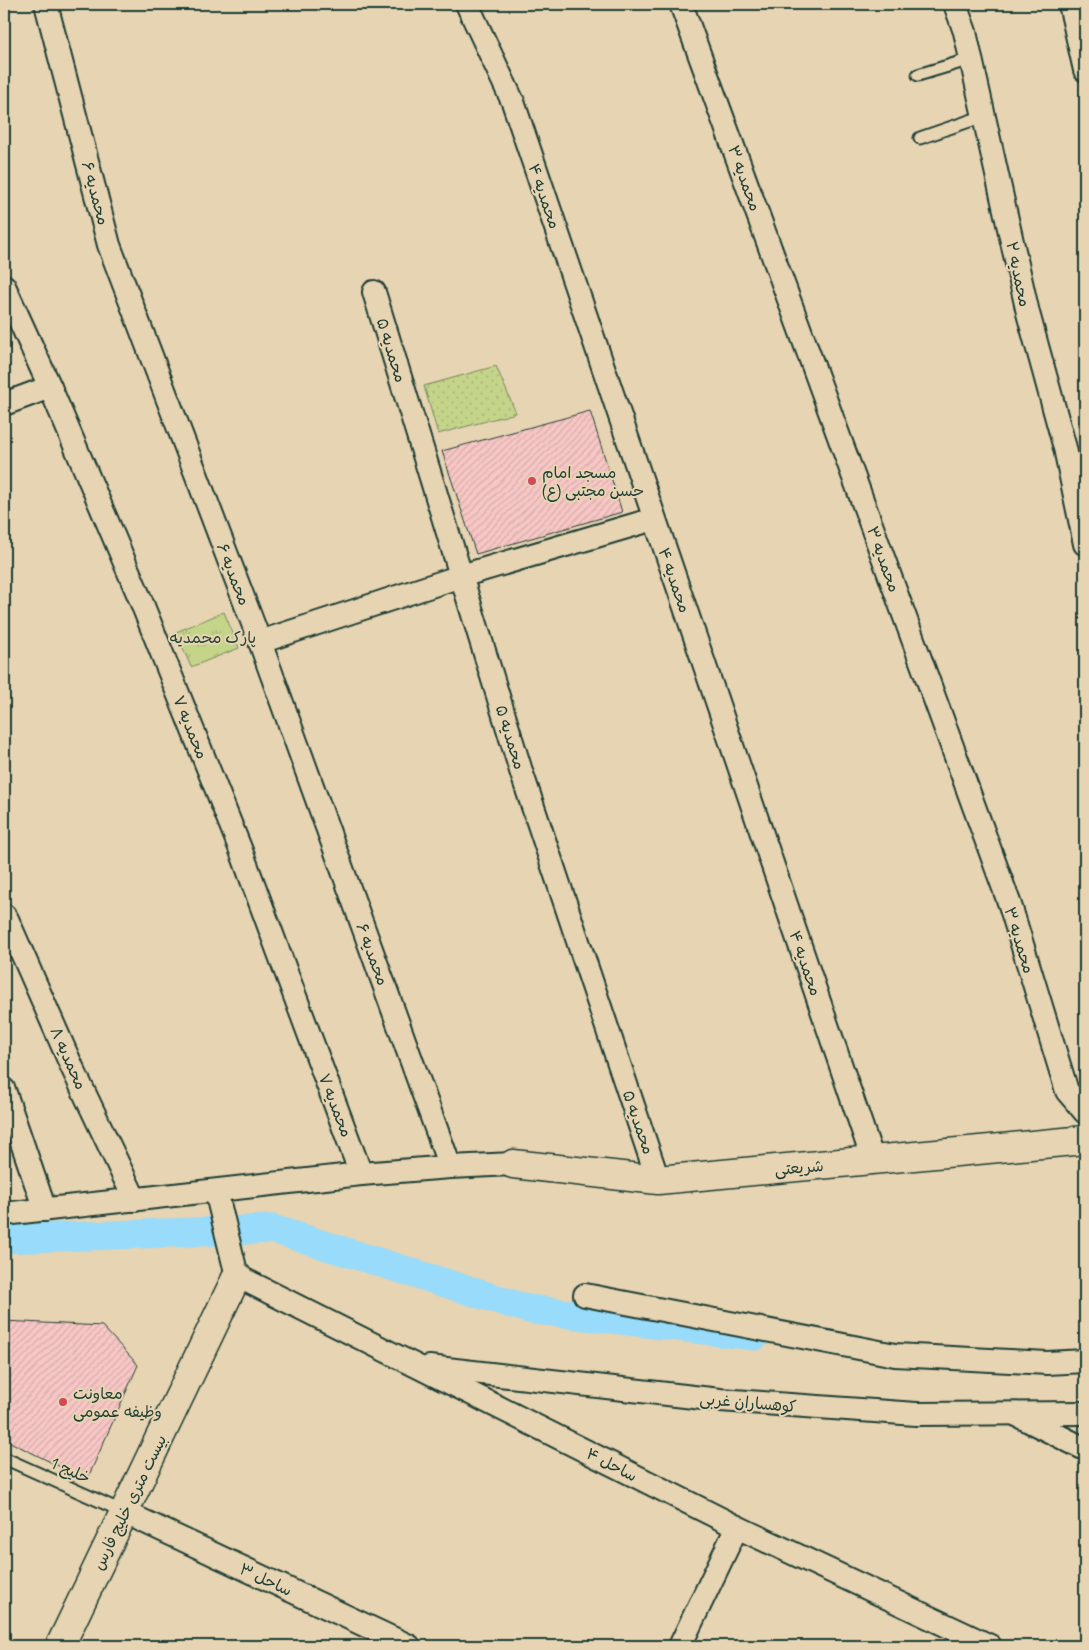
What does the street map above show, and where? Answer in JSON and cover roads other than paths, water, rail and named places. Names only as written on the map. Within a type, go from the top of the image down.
[{"type":"street","name":"محمدیه ۶","points":[[46,4],[109,246],[260,642],[450,1167]]},
{"type":"street","name":"محمدیه ۴","points":[[467,4],[513,102],[873,1160]]},
{"type":"street","name":"محمدیه ۳","points":[[681,4],[1006,895],[1068,1091],[1085,1112]]},
{"type":"street","name":"محمدیه ۲","points":[[955,4],[965,32],[1028,314],[1065,448],[1085,544]]},
{"type":"street","points":[[1070,4],[1085,70]]},
{"type":"street","name":"محمدیه ۷","points":[[4,286],[50,387],[135,587],[240,848],[361,1174]]},
{"type":"street","name":"محمدیه ۵","points":[[374,292],[521,771],[658,1180]]},
{"type":"street","points":[[4,404],[50,387]]},
{"type":"street","points":[[260,642],[461,576],[654,519]]},
{"type":"street","name":"محمدیه ۸","points":[[4,915],[72,1068],[135,1200]]},
{"type":"street","points":[[4,1090],[45,1210]]},
{"type":"street","name":"شریعتی","points":[[513,1164],[658,1180],[1085,1140]]},
{"type":"street","points":[[4,1214],[135,1200],[217,1194],[361,1174],[513,1164]]},
{"type":"street","points":[[217,1194],[236,1275]]},
{"type":"street","name":"ساحل ۴","points":[[236,1275],[737,1527],[990,1646]]},
{"type":"street","name":"بیست متری خلیج فارس","points":[[60,1646],[236,1275]]},
{"type":"street","points":[[585,1295],[895,1355],[1047,1363],[1085,1361]]},
{"type":"street","name":"کوهساران غربی","points":[[413,1365],[720,1400],[916,1414],[1085,1413]]},
{"type":"street","points":[[1013,1413],[1085,1449]]},
{"type":"street","name":"ساحل ۳","points":[[124,1512],[408,1646]]},
{"type":"street","points":[[680,1646],[737,1527]]},
{"type":"lane","points":[[918,75],[971,60]]},
{"type":"lane","points":[[920,138],[984,116]]},
{"type":"lane","name":"خليج 1","points":[[4,1458],[124,1512]]},
{"type":"waterway","points":[[4,1239],[273,1229],[528,1309],[755,1336]]},
{"type":"place","name":"مسجد امام حسن مجتبی (ع)","points":[[532,481]]},
{"type":"place","name":"معاونت وظیفه عمومی","points":[[63,1402]]},
{"type":"park label","name":"پارک محمدیه","points":[[213,637]]}]
